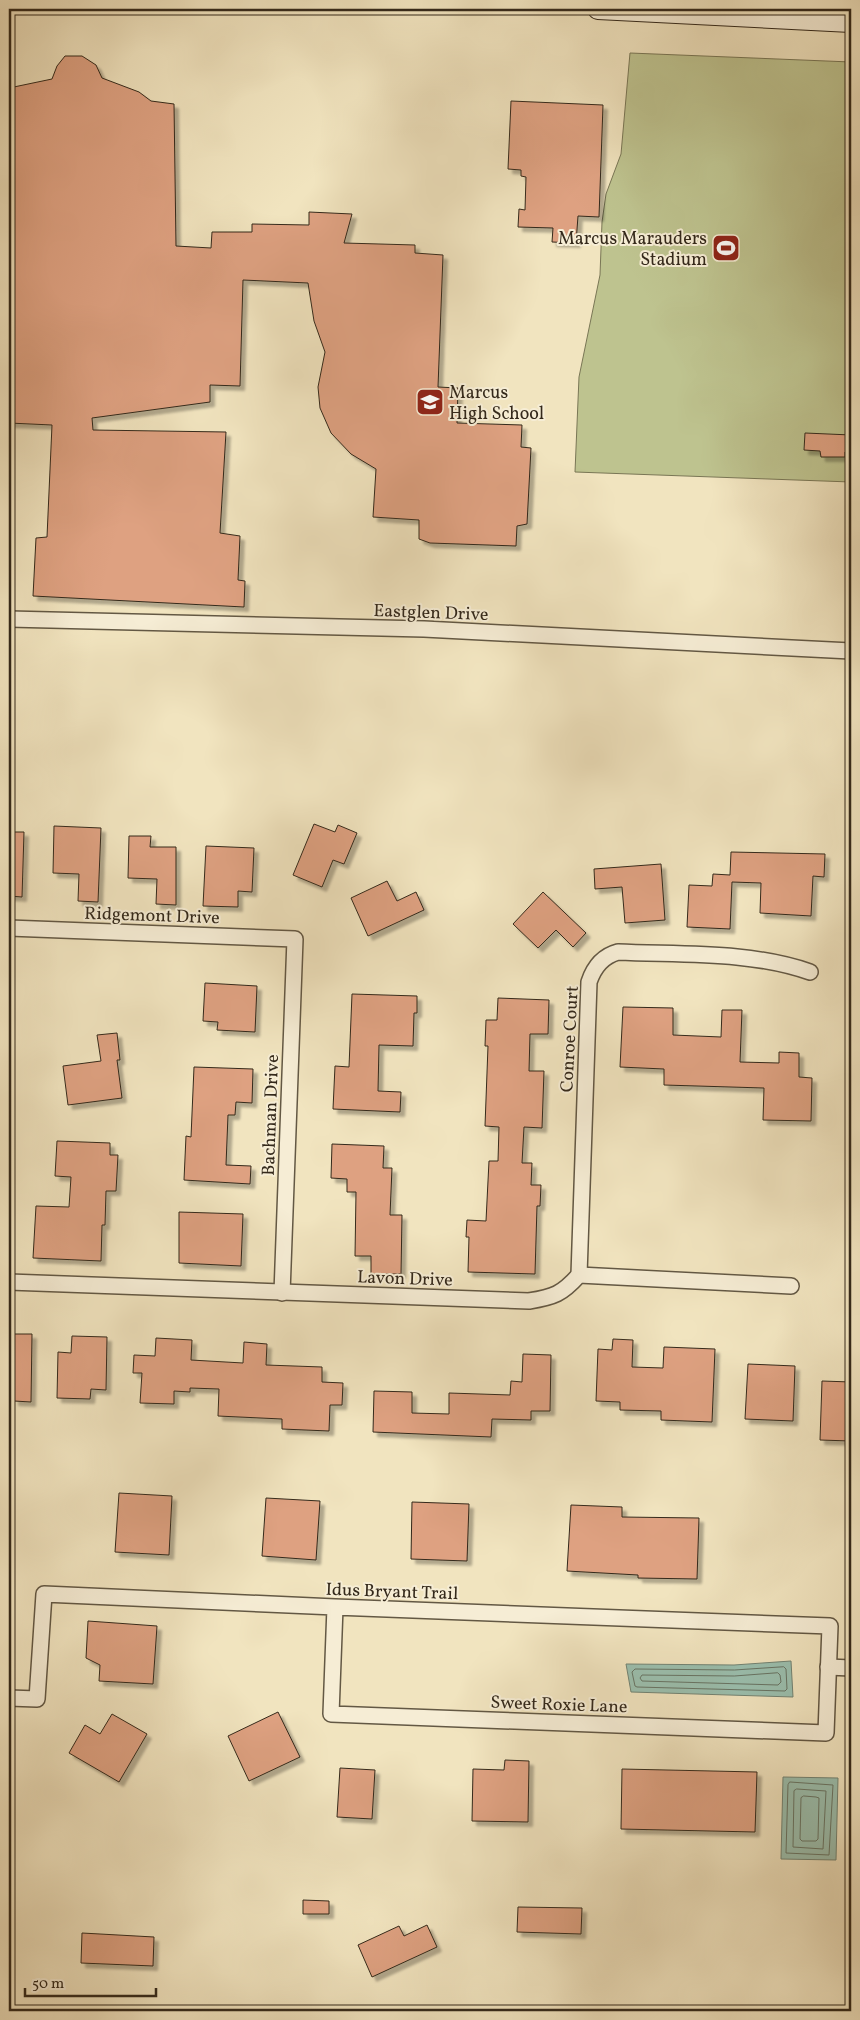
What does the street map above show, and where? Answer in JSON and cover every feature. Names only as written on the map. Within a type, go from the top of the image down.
[{"type":"main road","points":[[598,9],[851,22]]},
{"type":"street","name":"Eastglen Drive","points":[[9,619],[424,629],[851,651]]},
{"type":"street","name":"Ridgemont Drive","points":[[9,928],[295,939]]},
{"type":"street","name":"Bachman Drive","points":[[282,1292],[295,939]]},
{"type":"street","name":"Conroe Court","points":[[579,1274],[589,982],[593,971],[608,955],[618,952],[743,958],[789,965],[810,972]]},
{"type":"street","name":"Lavon Drive","points":[[9,1282],[529,1301],[552,1298],[569,1286],[579,1274]]},
{"type":"street","points":[[579,1274],[791,1286]]},
{"type":"street","name":"Idus Bryant Trail","points":[[9,1698],[37,1698],[44,1594],[335,1608],[830,1626],[828,1668]]},
{"type":"street","name":"Sweet Roxie Lane","points":[[335,1608],[331,1714],[826,1733],[828,1668]]},
{"type":"street","points":[[828,1668],[851,1668]]},
{"type":"green space","name":"Marcus Marauders Stadium","points":[[630,53],[851,62],[851,482],[575,472],[579,377],[600,275],[602,222],[606,194],[621,154]]},
{"type":"water","points":[[791,1661],[793,1697],[631,1692],[626,1664],[734,1665]]},
{"type":"water","points":[[783,1777],[838,1778],[836,1860],[781,1859]]},
{"type":"building","name":"Marcus High School","points":[[65,56],[82,56],[96,65],[102,78],[139,92],[151,101],[174,104],[176,246],[211,248],[212,232],[252,232],[252,224],[309,225],[309,212],[352,214],[344,243],[415,245],[415,253],[443,255],[438,387],[458,388],[457,423],[522,425],[521,447],[531,448],[527,524],[517,526],[516,546],[430,543],[419,539],[419,520],[373,517],[376,469],[351,454],[331,433],[320,408],[318,387],[325,352],[314,321],[308,283],[243,280],[240,386],[210,385],[210,402],[92,418],[93,430],[226,432],[220,533],[240,536],[238,580],[245,581],[244,607],[33,596],[36,538],[47,537],[52,425],[9,423],[9,88],[52,79],[57,66]]},
{"type":"building","points":[[511,101],[603,105],[599,217],[578,216],[576,243],[552,242],[553,228],[518,227],[519,209],[525,210],[526,177],[521,176],[521,170],[508,169]]},
{"type":"building","points":[[805,433],[851,435],[851,452],[845,452],[845,457],[821,457],[820,451],[804,450]]},
{"type":"building","points":[[314,824],[335,832],[338,825],[357,833],[344,864],[333,860],[322,887],[293,875]]},
{"type":"building","points":[[54,826],[101,828],[98,902],[78,901],[79,874],[53,873]]},
{"type":"building","points":[[9,832],[24,832],[22,897],[9,896]]},
{"type":"building","points":[[129,836],[151,836],[150,847],[176,847],[176,905],[156,904],[157,879],[128,878]]},
{"type":"building","points":[[206,846],[254,848],[252,892],[238,891],[238,907],[203,906]]},
{"type":"building","points":[[731,852],[825,854],[824,877],[813,876],[811,916],[760,913],[761,883],[732,882],[730,929],[687,927],[689,885],[712,886],[713,874],[730,875]]},
{"type":"building","points":[[661,864],[665,920],[625,923],[622,887],[595,889],[594,869]]},
{"type":"building","points":[[387,881],[397,901],[416,892],[424,910],[368,936],[351,898]]},
{"type":"building","points":[[543,892],[586,933],[573,947],[556,930],[538,948],[513,924]]},
{"type":"building","points":[[205,983],[257,986],[255,1032],[217,1030],[218,1022],[203,1021]]},
{"type":"building","points":[[352,994],[417,996],[417,1013],[414,1013],[413,1046],[379,1045],[378,1091],[401,1092],[400,1112],[333,1109],[335,1066],[349,1067]]},
{"type":"building","points":[[498,998],[549,1000],[548,1034],[530,1034],[529,1071],[544,1071],[542,1128],[524,1127],[522,1163],[532,1163],[531,1185],[541,1185],[540,1206],[537,1206],[535,1274],[468,1272],[469,1237],[466,1237],[467,1220],[486,1221],[489,1161],[498,1161],[499,1127],[485,1126],[488,1046],[485,1046],[486,1020],[497,1020]]},
{"type":"building","points":[[623,1007],[673,1008],[673,1035],[721,1037],[722,1010],[742,1010],[740,1062],[779,1063],[779,1052],[799,1053],[799,1077],[812,1078],[811,1121],[763,1120],[764,1088],[664,1085],[664,1069],[620,1067]]},
{"type":"building","points":[[117,1033],[120,1060],[117,1060],[122,1098],[68,1105],[63,1066],[101,1061],[97,1035]]},
{"type":"building","points":[[194,1067],[253,1069],[252,1103],[236,1102],[235,1115],[228,1115],[226,1165],[251,1166],[250,1184],[184,1180],[186,1136],[191,1137]]},
{"type":"building","points":[[57,1141],[110,1143],[110,1155],[118,1155],[116,1191],[106,1191],[105,1225],[102,1225],[101,1261],[33,1258],[36,1206],[69,1207],[71,1177],[55,1176]]},
{"type":"building","points":[[332,1144],[384,1146],[383,1168],[392,1168],[390,1215],[402,1215],[401,1274],[371,1274],[371,1256],[355,1256],[356,1192],[347,1192],[347,1179],[331,1178]]},
{"type":"building","points":[[179,1212],[243,1214],[241,1266],[179,1263]]},
{"type":"building","points":[[9,1334],[32,1334],[31,1402],[14,1401],[14,1388],[9,1388]]},
{"type":"building","points":[[72,1336],[107,1337],[106,1390],[91,1389],[90,1399],[57,1398],[58,1352],[71,1353]]},
{"type":"building","points":[[156,1338],[192,1340],[191,1360],[243,1363],[244,1342],[267,1344],[266,1365],[322,1367],[322,1382],[343,1383],[342,1405],[330,1405],[329,1431],[282,1429],[282,1419],[218,1416],[219,1389],[190,1388],[190,1392],[174,1391],[174,1404],[140,1403],[142,1373],[133,1373],[134,1355],[155,1356]]},
{"type":"building","points":[[613,1339],[633,1340],[632,1367],[663,1368],[664,1347],[715,1349],[712,1422],[661,1420],[661,1411],[620,1410],[620,1402],[596,1401],[598,1349],[612,1350]]},
{"type":"building","points":[[523,1354],[551,1355],[550,1411],[531,1411],[531,1420],[492,1419],[491,1437],[373,1432],[374,1391],[412,1392],[412,1413],[449,1414],[449,1393],[510,1395],[511,1381],[522,1382]]},
{"type":"building","points":[[748,1364],[795,1366],[793,1421],[745,1419]]},
{"type":"building","points":[[822,1381],[851,1382],[851,1441],[820,1440]]},
{"type":"building","points":[[119,1493],[172,1496],[169,1555],[115,1552]]},
{"type":"building","points":[[266,1498],[320,1501],[316,1560],[262,1556]]},
{"type":"building","points":[[412,1502],[469,1504],[467,1561],[411,1559]]},
{"type":"building","points":[[571,1505],[622,1507],[622,1517],[699,1518],[697,1579],[638,1578],[638,1575],[567,1571]]},
{"type":"building","points":[[88,1621],[157,1626],[153,1684],[99,1681],[100,1665],[86,1658]]},
{"type":"building","points":[[278,1712],[300,1757],[249,1781],[228,1736]]},
{"type":"building","points":[[112,1714],[147,1734],[119,1782],[69,1753],[85,1725],[100,1734]]},
{"type":"building","points":[[505,1760],[529,1761],[528,1822],[472,1821],[473,1769],[504,1770]]},
{"type":"building","points":[[340,1768],[375,1770],[372,1819],[337,1817]]},
{"type":"building","points":[[622,1769],[757,1772],[755,1832],[621,1829]]},
{"type":"building","points":[[303,1900],[329,1901],[329,1914],[303,1914]]},
{"type":"building","points":[[518,1907],[582,1908],[581,1934],[517,1932]]},
{"type":"building","points":[[427,1925],[437,1947],[372,1977],[358,1945],[399,1926],[404,1936]]},
{"type":"building","points":[[82,1933],[154,1937],[153,1966],[81,1963]]},
{"type":"place","name":"Marcus Marauders Stadium","points":[[726,248]]},
{"type":"place","name":"Marcus High School","points":[[430,402]]}]
